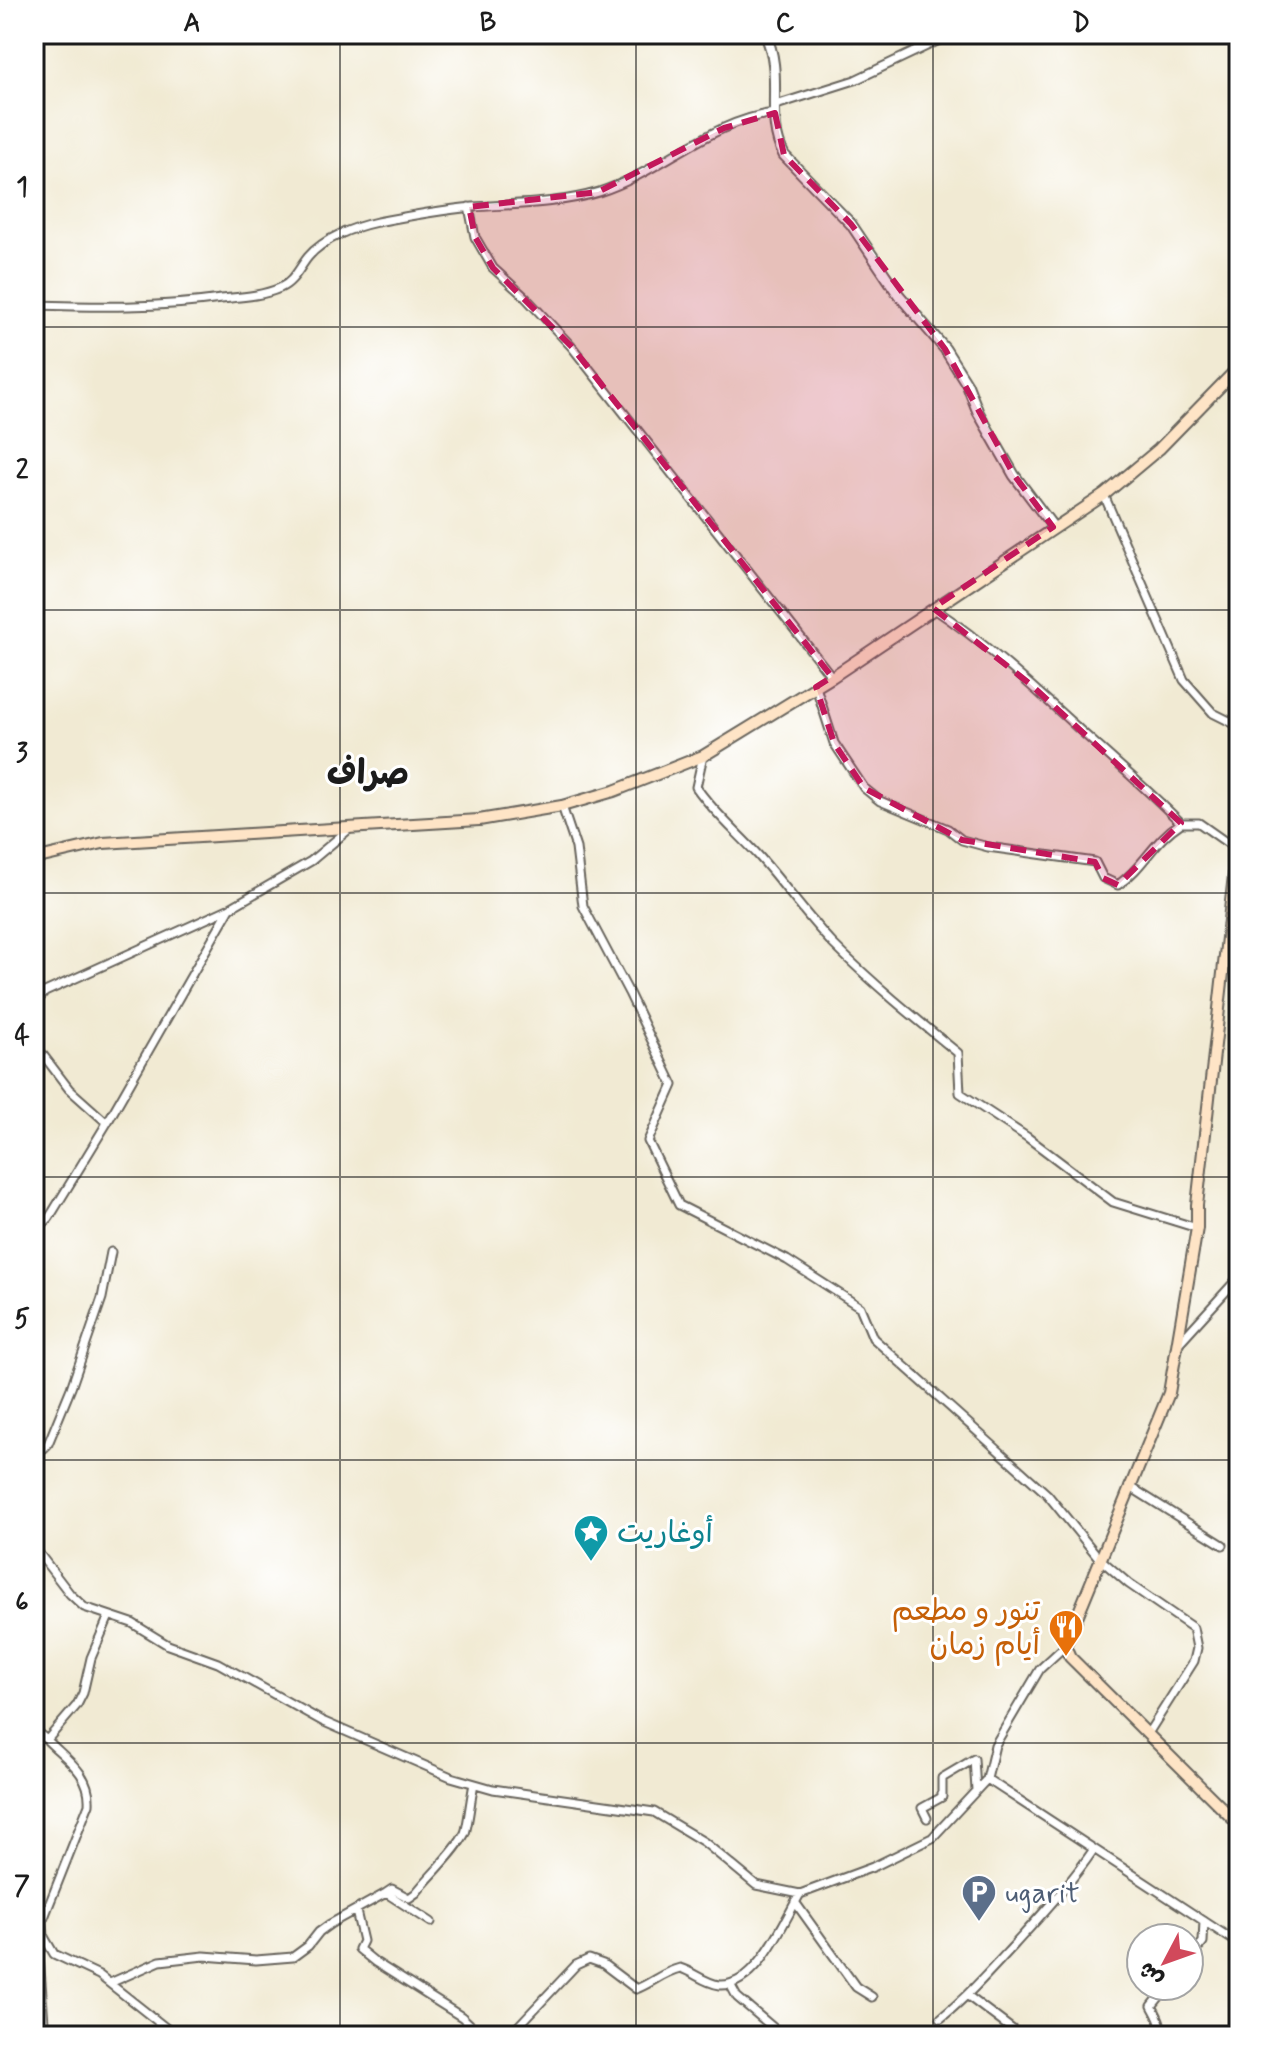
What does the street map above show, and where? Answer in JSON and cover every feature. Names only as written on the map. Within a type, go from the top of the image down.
[{"type":"main road","points":[[34,859],[103,843],[479,820],[562,806],[614,791],[703,756],[832,677],[1104,495],[1159,449],[1239,367]]},
{"type":"main road","points":[[1239,852],[1197,1205],[1197,1228],[1168,1396],[1065,1646],[1070,1657],[1239,1825]]},
{"type":"street","points":[[765,34],[774,57],[778,143],[784,155],[851,224],[898,294],[945,349],[967,384],[978,412],[1014,475],[1053,527]]},
{"type":"street","points":[[34,305],[136,308],[251,296],[288,284],[310,255],[323,244],[352,229],[375,222],[469,207],[526,204],[598,192],[647,172],[724,128],[855,80],[952,34]]},
{"type":"street","points":[[469,207],[475,237],[493,268],[572,347],[832,677]]},
{"type":"street","points":[[1104,495],[1184,680],[1213,713],[1239,726]]},
{"type":"street","points":[[933,608],[969,632],[1029,683],[1138,780],[1181,823]]},
{"type":"street","points":[[816,687],[834,743],[864,788],[880,801],[948,829],[962,840],[988,847],[1095,862],[1103,878],[1118,885],[1135,873],[1166,833],[1181,823],[1199,823],[1233,847],[1237,867]]},
{"type":"street","points":[[703,756],[696,787],[712,810],[758,855],[833,944],[883,991],[958,1053],[960,1093],[1027,1137],[1113,1202],[1197,1228]]},
{"type":"street","points":[[562,806],[576,848],[583,906],[673,1085],[648,1141],[679,1205],[787,1260],[860,1307],[873,1338],[1047,1494],[1099,1558],[1129,1584],[1193,1628],[1197,1648],[1194,1661],[1147,1735]]},
{"type":"street","points":[[34,1005],[45,992],[230,908],[311,861],[352,826]]},
{"type":"street","points":[[34,1232],[49,1218],[107,1123],[230,908]]},
{"type":"street","points":[[34,1043],[69,1089],[107,1123]]},
{"type":"street","points":[[34,1458],[48,1444],[71,1388],[102,1298],[111,1252]]},
{"type":"street","points":[[1179,1343],[1238,1282]]},
{"type":"street","points":[[1129,1486],[1223,1545]]},
{"type":"street","points":[[34,1547],[70,1594],[84,1607],[132,1623],[168,1645],[218,1663],[322,1721],[439,1773],[474,1784],[654,1812],[704,1842],[756,1885],[800,1894],[873,1867],[932,1838],[987,1779],[995,1745],[1017,1707],[1040,1669],[1065,1646]]},
{"type":"street","points":[[47,1740],[77,1705],[83,1693],[91,1658],[109,1616]]},
{"type":"street","points":[[34,1730],[83,1776],[90,1788],[89,1804],[43,1920],[44,1937],[37,1958],[45,2036]]},
{"type":"street","points":[[927,1818],[922,1808],[942,1797],[942,1778],[974,1759],[976,1790]]},
{"type":"street","points":[[987,1779],[1239,1944]]},
{"type":"street","points":[[409,1898],[466,1832],[474,1784]]},
{"type":"street","points":[[941,2018],[968,1996],[1074,1878],[1094,1849]]},
{"type":"street","points":[[110,1983],[160,1961],[204,1956],[256,1960],[293,1957],[308,1946],[319,1932],[392,1889],[417,1904],[421,1915]]},
{"type":"street","points":[[386,1893],[431,1922]]},
{"type":"street","points":[[509,2036],[576,1965],[589,1959],[603,1964],[636,1989],[668,1971],[680,1968],[706,1982],[739,1982],[760,1962],[800,1894]]},
{"type":"street","points":[[795,1902],[856,1987],[872,1997]]},
{"type":"street","points":[[356,1911],[363,1941],[359,1949],[462,2017],[482,2036]]},
{"type":"street","points":[[44,1937],[54,1954],[99,1975],[176,2036]]},
{"type":"street","points":[[730,1984],[737,1997],[783,2036]]},
{"type":"street","points":[[968,1996],[1021,2036]]},
{"type":"street","points":[[1155,2002],[1152,2006],[1159,2017],[1159,2036]]},
{"type":"highlighted area","points":[[775,113],[784,155],[851,224],[945,349],[1014,475],[1053,527],[933,608],[1029,683],[1181,823],[1118,885],[1103,878],[1095,862],[962,840],[864,788],[834,743],[816,687],[832,677],[572,347],[493,268],[475,237],[469,207],[598,192],[724,128]]},
{"type":"place","name":"أوغاريت","points":[[591,1563]]},
{"type":"place","name":"تنور و مطعم أيام زمان","points":[[1066,1658]]},
{"type":"place","name":"ugarit","points":[[979,1923]]},
{"type":"district","name":"صراف","points":[[368,772]]}]
